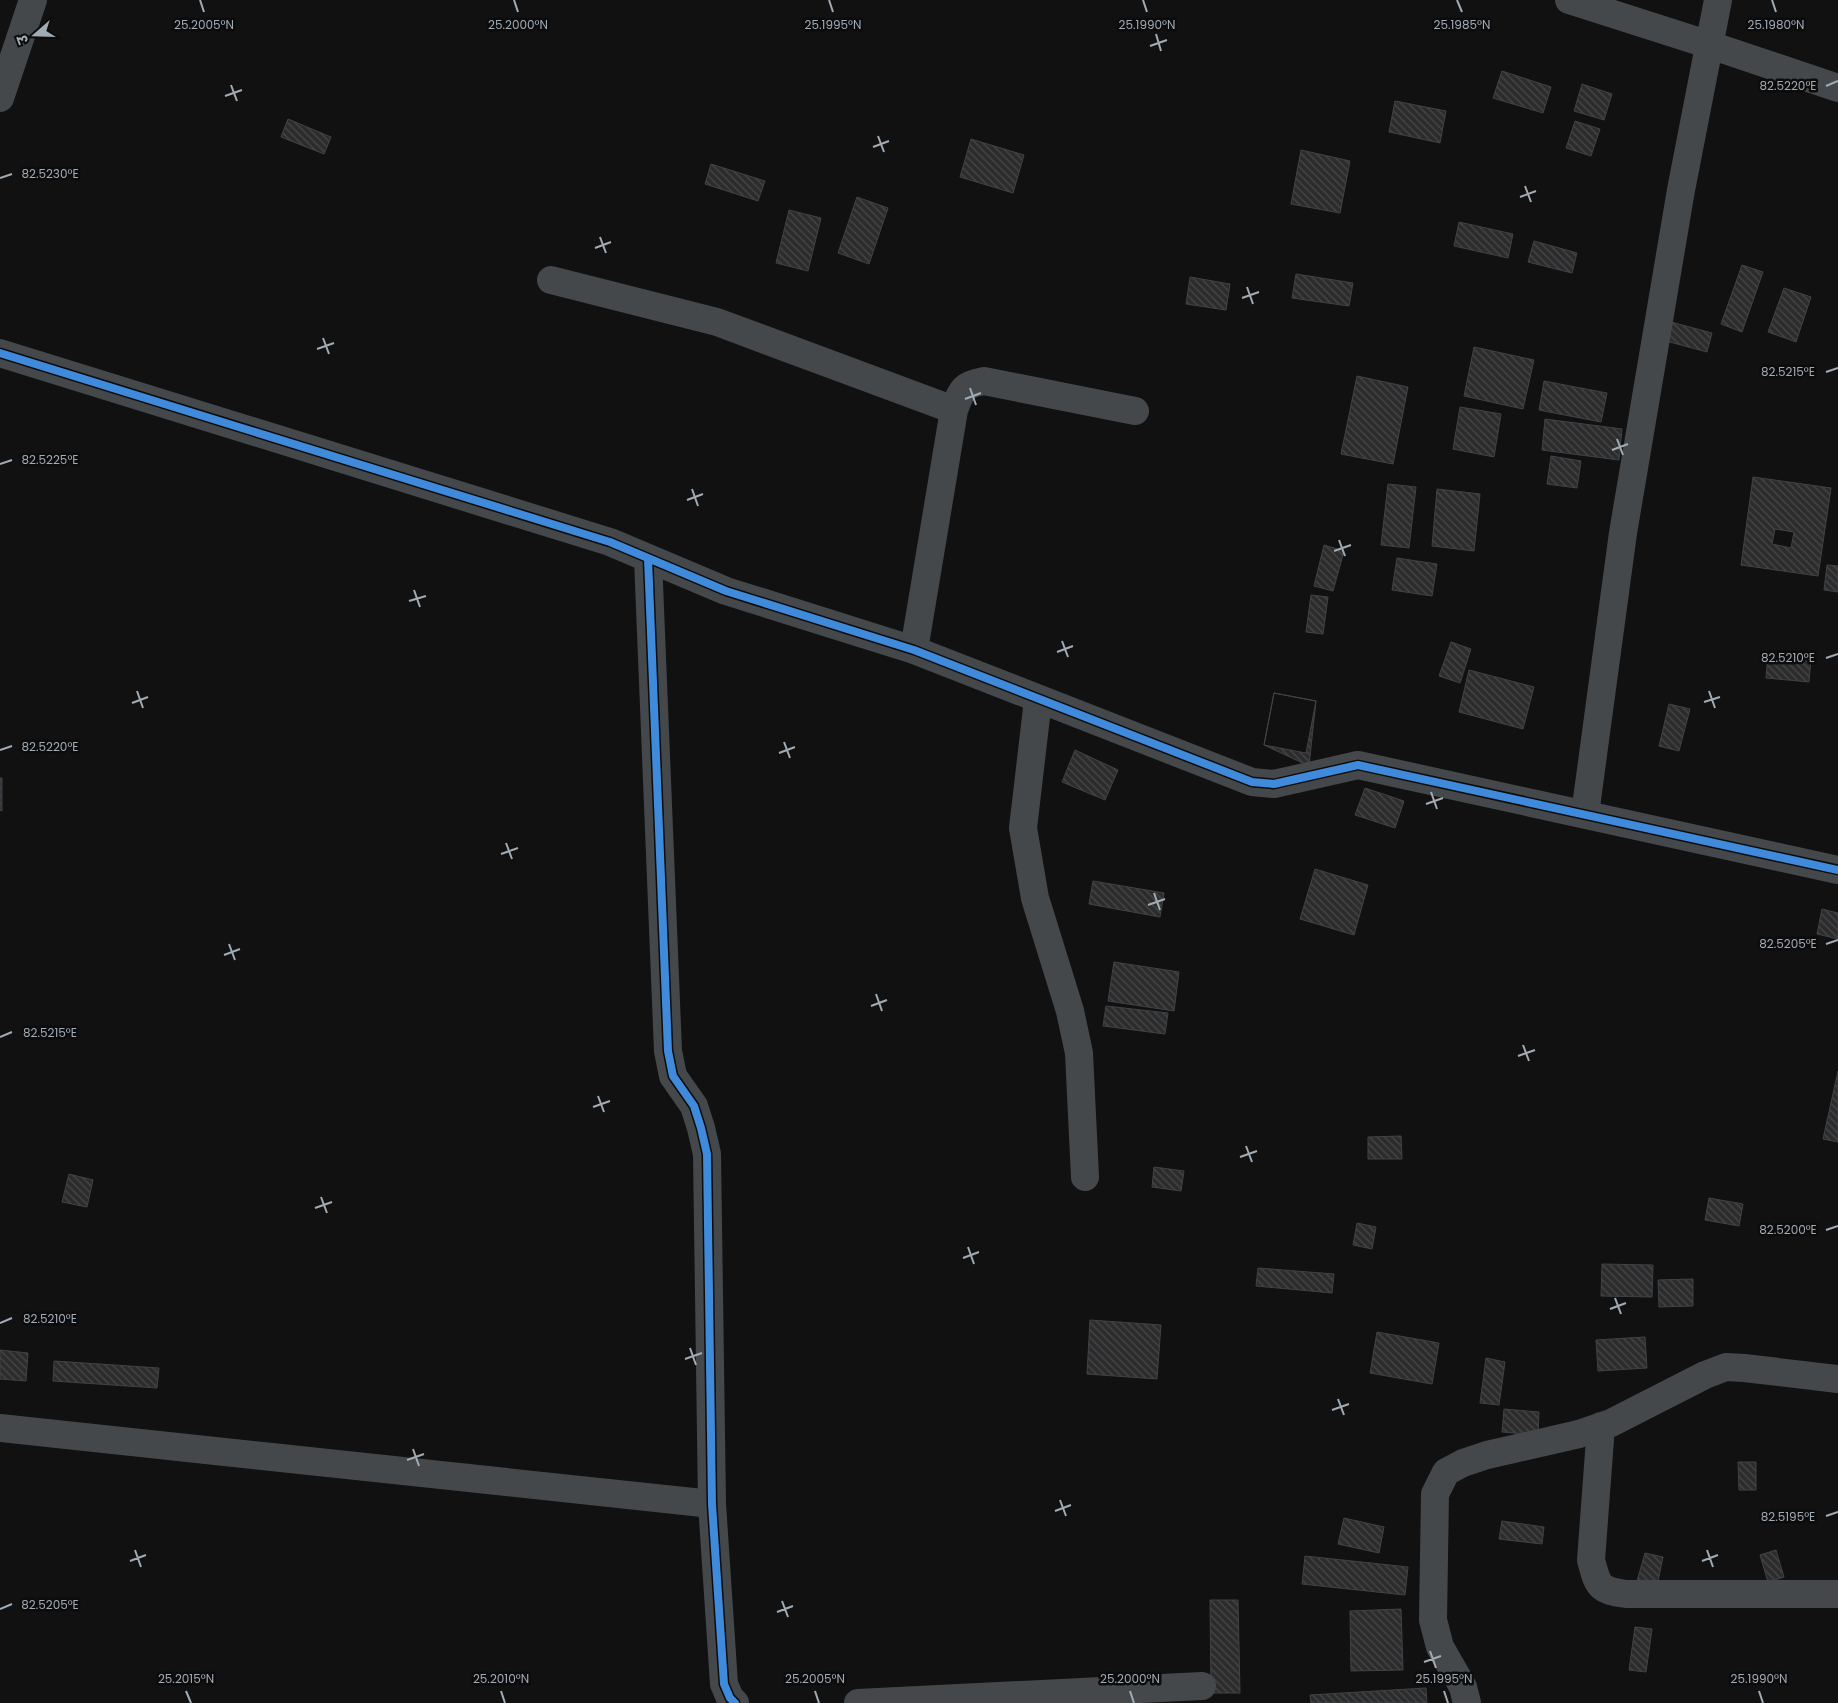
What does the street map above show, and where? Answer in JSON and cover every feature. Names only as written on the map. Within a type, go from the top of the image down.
[{"type":"street","points":[[0,98],[33,0]]},
{"type":"street","points":[[1569,0],[1838,88]]},
{"type":"street","points":[[1585,814],[1623,533],[1681,190],[1718,0]]},
{"type":"street","points":[[551,280],[717,322],[954,410]]},
{"type":"street","points":[[0,353],[610,542],[726,591],[914,650],[1252,782],[1274,784],[1358,765],[1838,870]]},
{"type":"street","points":[[914,650],[954,410],[963,388],[971,383],[984,381],[1135,410]]},
{"type":"street","points":[[648,559],[668,1051],[673,1076],[694,1106],[706,1154],[712,1504],[724,1684],[730,1698],[735,1703]]},
{"type":"street","points":[[1038,700],[1023,828],[1035,898],[1070,1011],[1079,1053],[1085,1177]]},
{"type":"street","points":[[1467,1703],[1463,1687],[1440,1647],[1433,1620],[1434,1494],[1446,1472],[1463,1462],[1487,1455],[1580,1434],[1726,1367],[1838,1379]]},
{"type":"street","points":[[1601,1426],[1590,1560],[1596,1580],[1607,1591],[1626,1594],[1838,1594]]},
{"type":"street","points":[[0,1428],[712,1504]]},
{"type":"street","points":[[858,1703],[1202,1686]]},
{"type":"building","points":[[1502,71],[1551,87],[1543,113],[1493,98]]},
{"type":"building","points":[[1582,84],[1612,94],[1604,120],[1574,111]]},
{"type":"building","points":[[1395,101],[1446,111],[1440,143],[1389,132]]},
{"type":"building","points":[[288,119],[331,137],[324,154],[281,137]]},
{"type":"building","points":[[1575,121],[1600,129],[1591,156],[1566,148]]},
{"type":"building","points":[[971,139],[1024,155],[1013,193],[960,177]]},
{"type":"building","points":[[1301,150],[1350,161],[1340,213],[1291,204]]},
{"type":"building","points":[[711,164],[765,181],[758,201],[705,184]]},
{"type":"building","points":[[857,197],[888,208],[869,264],[838,253]]},
{"type":"building","points":[[789,210],[821,218],[808,271],[776,263]]},
{"type":"building","points":[[1459,222],[1513,234],[1508,258],[1454,246]]},
{"type":"building","points":[[1534,241],[1577,253],[1572,273],[1528,262]]},
{"type":"building","points":[[1742,265],[1763,272],[1742,332],[1721,324]]},
{"type":"building","points":[[1296,274],[1353,283],[1349,306],[1292,298]]},
{"type":"building","points":[[1190,277],[1230,284],[1226,310],[1186,304]]},
{"type":"building","points":[[1784,288],[1811,297],[1796,342],[1768,332]]},
{"type":"building","points":[[1671,322],[1712,333],[1707,352],[1666,341]]},
{"type":"building","points":[[1474,347],[1534,360],[1523,409],[1464,396]]},
{"type":"building","points":[[1357,376],[1408,387],[1393,464],[1341,454]]},
{"type":"building","points":[[1544,381],[1607,393],[1601,422],[1539,410]]},
{"type":"building","points":[[1460,407],[1501,414],[1494,457],[1453,449]]},
{"type":"building","points":[[1545,419],[1622,429],[1619,460],[1542,450]]},
{"type":"building","points":[[1551,456],[1581,461],[1577,488],[1547,484]]},
{"type":"building","points":[[1753,477],[1831,488],[1818,576],[1741,565]],"holes":[[[1775,529],[1794,532],[1791,548],[1772,544]]]},
{"type":"building","points":[[1388,484],[1416,487],[1409,548],[1381,545]]},
{"type":"building","points":[[1437,489],[1480,494],[1474,551],[1432,546]]},
{"type":"building","points":[[1324,545],[1344,551],[1333,591],[1314,586]]},
{"type":"building","points":[[1397,558],[1437,564],[1432,596],[1392,590]]},
{"type":"building","points":[[1827,565],[1838,566],[1838,592],[1824,590]]},
{"type":"building","points":[[1311,595],[1328,597],[1323,634],[1306,632]]},
{"type":"building","points":[[1451,642],[1471,649],[1460,683],[1439,676]]},
{"type":"building","points":[[1768,654],[1811,658],[1809,682],[1766,678]]},
{"type":"building","points":[[1469,670],[1534,687],[1523,729],[1459,712]]},
{"type":"building","points":[[1274,693],[1316,701],[1306,753],[1264,745]]},
{"type":"building","points":[[1274,693],[1316,701],[1309,766],[1264,745]]},
{"type":"building","points":[[1669,704],[1690,709],[1679,751],[1659,746]]},
{"type":"building","points":[[1075,750],[1118,770],[1105,800],[1062,782]]},
{"type":"building","points":[[0,778],[2,778],[2,811],[0,810]]},
{"type":"building","points":[[1365,788],[1404,801],[1395,828],[1355,815]]},
{"type":"building","points":[[1315,869],[1368,885],[1354,935],[1300,919]]},
{"type":"building","points":[[1093,881],[1164,893],[1160,917],[1089,904]]},
{"type":"building","points":[[1822,909],[1838,913],[1838,939],[1817,934]]},
{"type":"building","points":[[1114,962],[1179,972],[1174,1011],[1108,1001]]},
{"type":"building","points":[[1106,1006],[1168,1013],[1165,1034],[1103,1026]]},
{"type":"building","points":[[1838,1071],[1838,1142],[1823,1139]]},
{"type":"building","points":[[1401,1136],[1402,1159],[1368,1159],[1368,1137]]},
{"type":"building","points":[[1154,1167],[1184,1171],[1181,1191],[1152,1187]]},
{"type":"building","points":[[69,1174],[93,1180],[87,1207],[62,1202]]},
{"type":"building","points":[[1709,1198],[1743,1204],[1739,1226],[1705,1220]]},
{"type":"building","points":[[1357,1223],[1376,1227],[1372,1249],[1353,1245]]},
{"type":"building","points":[[1602,1264],[1653,1265],[1652,1297],[1601,1296]]},
{"type":"building","points":[[1258,1268],[1334,1274],[1332,1293],[1256,1286]]},
{"type":"building","points":[[1693,1279],[1693,1306],[1659,1307],[1658,1280]]},
{"type":"building","points":[[1090,1320],[1161,1325],[1157,1379],[1087,1374]]},
{"type":"building","points":[[1377,1332],[1439,1343],[1432,1384],[1370,1373]]},
{"type":"building","points":[[1645,1337],[1647,1368],[1598,1371],[1596,1340]]},
{"type":"building","points":[[0,1350],[28,1353],[26,1381],[0,1379]]},
{"type":"building","points":[[1486,1358],[1505,1362],[1499,1405],[1480,1403]]},
{"type":"building","points":[[54,1361],[159,1368],[157,1388],[53,1381]]},
{"type":"building","points":[[1504,1409],[1539,1412],[1538,1435],[1502,1432]]},
{"type":"building","points":[[1738,1462],[1756,1462],[1756,1490],[1739,1490]]},
{"type":"building","points":[[1344,1518],[1384,1527],[1379,1553],[1338,1544]]},
{"type":"building","points":[[1502,1521],[1544,1527],[1542,1544],[1499,1539]]},
{"type":"building","points":[[1776,1550],[1784,1577],[1768,1582],[1760,1555]]},
{"type":"building","points":[[1645,1553],[1663,1557],[1657,1586],[1637,1581]]},
{"type":"building","points":[[1305,1556],[1408,1567],[1405,1595],[1302,1584]]},
{"type":"building","points":[[1210,1600],[1238,1600],[1240,1693],[1211,1693]]},
{"type":"building","points":[[1401,1609],[1403,1670],[1351,1671],[1350,1611]]},
{"type":"building","points":[[1635,1627],[1652,1629],[1646,1672],[1629,1670]]},
{"type":"building","points":[[1426,1688],[1427,1703],[1311,1703],[1310,1695]]},
{"type":"cycle path","points":[[0,353],[610,542],[726,591],[914,650],[1252,782],[1274,784],[1358,765],[1838,870]]},
{"type":"cycle path","points":[[648,559],[668,1051],[673,1076],[694,1106],[707,1154],[712,1504],[724,1684],[730,1698],[735,1703]]}]
